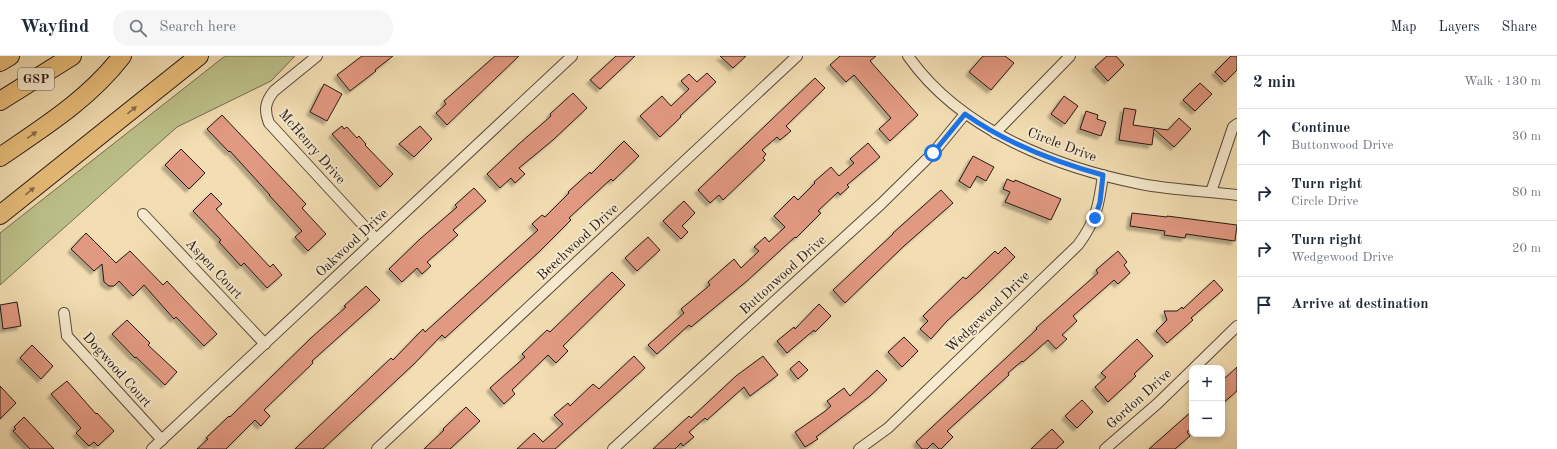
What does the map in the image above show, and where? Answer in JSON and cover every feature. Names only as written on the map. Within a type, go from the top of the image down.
[{"type":"highway","name":"GSP","points":[[0,62],[10,56]]},
{"type":"highway","name":"GSP","points":[[0,101],[72,56]]},
{"type":"highway","points":[[0,157],[68,109],[86,94],[122,56]]},
{"type":"highway","points":[[0,216],[199,56]]},
{"type":"street","name":"McHenry Drive","points":[[317,56],[274,91],[267,102],[266,115],[269,123],[376,239]]},
{"type":"street","name":"Oakwood Drive","points":[[152,449],[572,56]]},
{"type":"street","name":"Beechwood Drive","points":[[378,449],[797,56]]},
{"type":"street","name":"Circle Drive","points":[[908,56],[932,85],[965,114],[995,133],[1070,166],[1142,184],[1237,195]]},
{"type":"street","points":[[995,133],[1070,56]]},
{"type":"street","name":"Buttonwood Drive","points":[[613,449],[881,204],[933,153],[965,114]]},
{"type":"street","points":[[1211,192],[1233,128],[1237,124]]},
{"type":"street","name":"Wedgewood Drive","points":[[859,449],[888,428],[1078,245],[1087,233],[1095,218],[1100,202],[1103,175]]},
{"type":"street","name":"Aspen Court","points":[[143,214],[265,344]]},
{"type":"street","name":"Dogwood Court","points":[[64,313],[67,336],[162,440]]},
{"type":"street","points":[[1197,365],[1237,326]]},
{"type":"street","name":"Gordon Drive","points":[[1105,449],[1157,404],[1189,373]]},
{"type":"green space","points":[[225,56],[295,56],[271,81],[177,127],[0,285],[0,233]]},
{"type":"building","points":[[362,56],[393,56],[350,91],[337,75]]},
{"type":"building","points":[[495,56],[519,56],[447,125],[436,113],[446,104],[444,101]]},
{"type":"building","points":[[616,56],[635,56],[600,89],[590,80]]},
{"type":"building","points":[[720,56],[746,56],[733,68]]},
{"type":"building","points":[[840,56],[876,56],[870,61],[918,115],[890,141],[879,129],[891,118],[854,75],[846,82],[830,65]]},
{"type":"building","points":[[983,56],[1005,56],[1014,63],[991,90],[969,72]]},
{"type":"building","points":[[1107,56],[1116,56],[1124,65],[1108,81],[1095,67]]},
{"type":"building","points":[[1231,56],[1237,56],[1237,70],[1225,82],[1215,72]]},
{"type":"building","points":[[707,73],[716,82],[660,137],[640,116],[662,96],[671,106],[689,89],[681,81],[689,74],[697,82]]},
{"type":"building","points":[[815,78],[825,88],[786,126],[791,131],[780,140],[777,137],[762,150],[766,154],[763,158],[765,160],[723,200],[719,195],[710,203],[698,190]]},
{"type":"building","points":[[1200,83],[1212,94],[1195,111],[1183,100]]},
{"type":"building","points":[[324,84],[342,94],[327,121],[310,112]]},
{"type":"building","points":[[573,93],[587,108],[553,140],[519,168],[525,174],[515,183],[511,178],[500,188],[487,174],[551,116],[550,114]]},
{"type":"building","points":[[1064,96],[1078,106],[1065,124],[1051,114]]},
{"type":"building","points":[[1124,108],[1136,110],[1133,125],[1168,130],[1179,118],[1191,129],[1174,147],[1154,129],[1152,145],[1119,140]]},
{"type":"building","points":[[1086,111],[1098,115],[1097,119],[1106,122],[1101,136],[1080,129]]},
{"type":"building","points":[[222,115],[306,204],[302,208],[326,234],[308,251],[295,237],[302,231],[230,151],[229,152],[207,129]]},
{"type":"building","points":[[342,126],[344,129],[347,127],[357,138],[359,136],[366,144],[365,145],[393,174],[380,187],[332,134]]},
{"type":"building","points":[[420,126],[432,139],[414,157],[399,144]]},
{"type":"building","points":[[624,141],[639,156],[613,181],[611,179],[569,218],[571,220],[539,252],[445,338],[442,335],[414,364],[323,449],[295,449],[391,358],[393,360],[423,329],[425,332],[538,230],[532,224],[542,215],[545,217],[569,193],[568,192],[590,172],[591,174]]},
{"type":"building","points":[[868,143],[880,157],[847,185],[849,187],[840,195],[838,192],[818,211],[821,213],[796,238],[795,237],[747,281],[691,327],[689,325],[657,354],[648,345],[684,313],[681,309],[710,285],[708,282],[734,259],[741,268],[759,251],[754,247],[765,237],[769,242],[785,227],[774,216],[794,196],[798,200],[815,183],[814,182],[831,167],[839,176],[854,163],[850,159]]},
{"type":"building","points":[[181,149],[205,173],[189,189],[165,165]]},
{"type":"building","points":[[973,156],[994,167],[986,181],[977,176],[970,188],[959,181]]},
{"type":"building","points":[[1007,179],[1014,182],[1015,180],[1061,199],[1051,220],[1005,202],[1010,192],[1003,189]]},
{"type":"building","points":[[474,188],[486,201],[453,230],[458,235],[427,262],[431,266],[422,274],[417,268],[402,282],[389,269],[420,239],[457,207],[455,205]]},
{"type":"building","points":[[941,190],[953,203],[904,246],[845,303],[833,290]]},
{"type":"building","points":[[211,193],[222,204],[216,209],[270,267],[273,264],[282,275],[267,288],[244,263],[241,266],[219,242],[221,240],[193,211]]},
{"type":"building","points":[[684,201],[695,213],[682,226],[688,232],[681,239],[663,221]]},
{"type":"building","points":[[1132,213],[1237,225],[1235,241],[1186,234],[1185,238],[1164,235],[1165,231],[1130,226]]},
{"type":"building","points":[[86,233],[116,263],[130,251],[163,285],[167,281],[217,334],[204,346],[176,317],[174,319],[144,285],[133,296],[119,281],[114,286],[109,286],[104,282],[102,264],[94,271],[71,249]]},
{"type":"building","points":[[648,237],[660,250],[637,271],[625,258]]},
{"type":"building","points":[[1005,247],[1015,257],[947,321],[931,339],[920,329],[928,321],[923,316],[963,277],[966,279],[995,251],[998,254]]},
{"type":"building","points":[[1118,251],[1127,262],[1124,265],[1130,273],[1118,284],[1114,280],[1073,316],[1077,321],[1062,335],[1067,339],[1056,349],[1048,340],[1008,373],[1009,375],[947,431],[953,437],[941,449],[933,443],[927,449],[922,449],[916,442],[1037,329],[1036,328],[1098,273],[1096,270]]},
{"type":"building","points":[[612,272],[625,285],[563,346],[568,351],[556,363],[548,355],[512,390],[515,394],[504,404],[490,388],[525,357],[522,354],[547,330],[550,332]]},
{"type":"building","points":[[1214,280],[1223,290],[1191,318],[1193,320],[1167,343],[1156,331],[1167,320],[1164,311],[1177,311],[1182,307],[1183,309]]},
{"type":"building","points":[[366,286],[380,300],[312,361],[313,363],[264,410],[270,416],[261,426],[255,420],[226,449],[197,449],[208,439],[206,438],[229,416],[230,417],[312,337],[346,307],[344,306]]},
{"type":"building","points":[[17,302],[21,326],[3,329],[0,305]]},
{"type":"building","points":[[819,304],[831,316],[815,332],[814,330],[787,353],[777,341],[794,327],[795,329]]},
{"type":"building","points":[[127,320],[150,343],[148,345],[177,372],[165,385],[136,357],[135,358],[112,334]]},
{"type":"building","points":[[904,337],[918,351],[902,367],[888,352]]},
{"type":"building","points":[[1137,339],[1153,356],[1134,374],[1136,376],[1108,402],[1095,387],[1106,377],[1101,373]]},
{"type":"building","points":[[32,345],[53,366],[41,379],[20,358]]},
{"type":"building","points":[[634,356],[645,368],[555,449],[517,449],[534,433],[543,442],[563,424],[554,415],[568,403],[570,406],[593,384],[599,389]]},
{"type":"building","points":[[763,356],[778,375],[750,396],[744,387],[707,420],[705,418],[689,432],[694,437],[683,446],[681,443],[675,449],[653,449],[689,416],[691,418],[736,376]]},
{"type":"building","points":[[799,361],[808,370],[798,379],[790,369]]},
{"type":"building","points":[[1237,367],[1237,391],[1225,401],[1225,401],[1225,378]]},
{"type":"building","points":[[877,370],[887,380],[870,396],[816,437],[818,439],[805,447],[795,432],[831,406],[827,401],[844,388],[850,396]]},
{"type":"building","points":[[67,381],[96,414],[97,413],[114,431],[98,446],[94,442],[89,446],[76,433],[81,428],[51,394]]},
{"type":"building","points":[[0,386],[16,403],[0,419]]},
{"type":"building","points":[[1082,400],[1093,412],[1077,428],[1065,416]]},
{"type":"building","points":[[466,407],[480,421],[450,449],[424,449],[444,430],[443,429]]},
{"type":"building","points":[[1189,414],[1189,430],[1187,432],[1189,437],[1175,449],[1149,449]]},
{"type":"building","points":[[24,417],[54,449],[30,449],[13,431],[16,429],[14,427]]},
{"type":"building","points":[[1052,429],[1064,442],[1056,449],[1031,449]]},
{"type":"route","points":[[933,153],[965,114],[995,133],[1031,150],[1070,166],[1103,175],[1100,202],[1095,218]]}]
